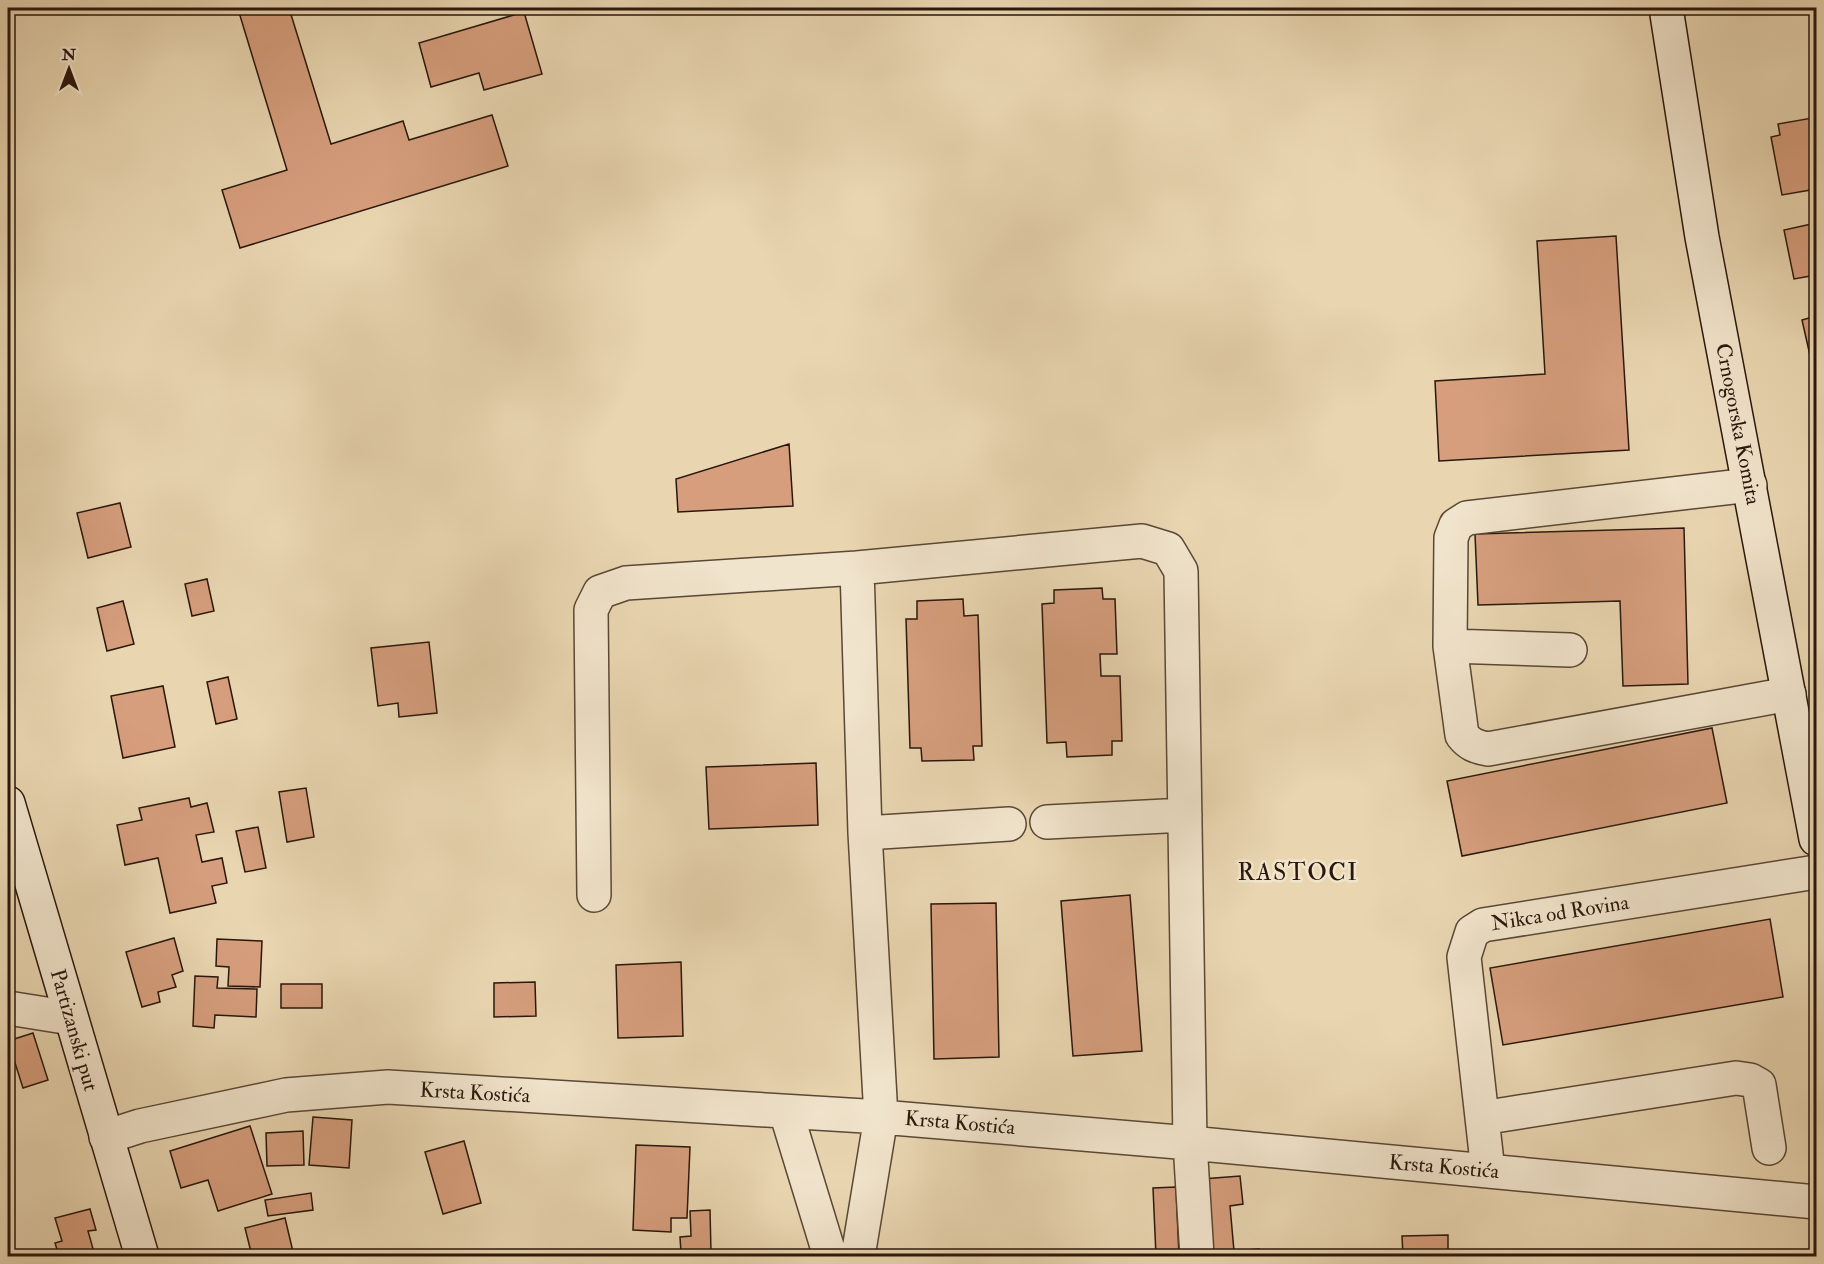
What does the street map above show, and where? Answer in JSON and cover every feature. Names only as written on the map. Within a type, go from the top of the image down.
[{"type":"street","name":"Crnogorska Komita","points":[[1666,8],[1702,237],[1816,839]]},
{"type":"street","points":[[1750,485],[1467,518],[1456,525],[1451,538],[1450,646],[1462,735],[1475,746],[1488,749],[1789,694]]},
{"type":"street","points":[[594,895],[591,610],[600,592],[626,583],[857,568],[1142,541],[1168,549],[1181,571],[1190,1143],[1197,1257]]},
{"type":"street","points":[[857,568],[865,833],[881,1117],[858,1257]]},
{"type":"street","points":[[1450,646],[1570,650]]},
{"type":"street","name":"Partizanski put","points":[[8,803],[142,1257]]},
{"type":"street","points":[[1047,822],[1185,815]]},
{"type":"street","points":[[865,833],[1009,824]]},
{"type":"street","name":"Nikca od Rovina","points":[[1488,1171],[1464,957],[1472,932],[1483,925],[1816,872]]},
{"type":"street","points":[[8,1008],[71,1018]]},
{"type":"street","points":[[1482,1118],[1736,1078],[1750,1080],[1759,1085],[1769,1148]]},
{"type":"street","name":"Krsta Kostića","points":[[106,1137],[141,1126],[285,1095],[388,1087],[881,1117],[1190,1143],[1816,1202]]},
{"type":"street","points":[[786,1112],[830,1257]]},
{"type":"building","points":[[289,8],[331,144],[403,121],[409,140],[492,115],[508,166],[240,248],[222,190],[287,170],[238,9]]},
{"type":"building","points":[[524,12],[542,74],[484,90],[479,73],[431,87],[419,43]]},
{"type":"building","points":[[1812,118],[1814,129],[1816,129],[1816,189],[1782,195],[1771,137],[1780,135],[1778,124]]},
{"type":"building","points":[[1816,223],[1816,275],[1794,279],[1784,230]]},
{"type":"building","points":[[1616,236],[1629,450],[1439,461],[1435,381],[1545,374],[1537,241]]},
{"type":"building","points":[[1816,316],[1816,382],[1802,320]]},
{"type":"building","points":[[789,444],[793,506],[678,512],[676,479]]},
{"type":"building","points":[[120,503],[131,547],[88,558],[77,513]]},
{"type":"building","points":[[1684,528],[1688,684],[1623,686],[1620,601],[1478,605],[1475,534]]},
{"type":"building","points":[[207,579],[214,611],[192,616],[185,584]]},
{"type":"building","points":[[1102,588],[1103,599],[1115,599],[1117,654],[1100,654],[1101,676],[1120,676],[1122,741],[1112,741],[1112,755],[1067,757],[1066,742],[1047,743],[1042,604],[1054,603],[1054,590]]},
{"type":"building","points":[[963,599],[964,616],[978,615],[982,746],[973,746],[974,760],[922,761],[921,748],[910,748],[906,619],[917,619],[917,601]]},
{"type":"building","points":[[123,601],[134,644],[107,651],[97,608]]},
{"type":"building","points":[[429,642],[437,713],[399,717],[398,703],[378,706],[371,648]]},
{"type":"building","points":[[228,677],[237,719],[216,724],[207,682]]},
{"type":"building","points":[[163,686],[175,747],[123,758],[111,696]]},
{"type":"building","points":[[1712,728],[1727,803],[1462,856],[1447,781]]},
{"type":"building","points":[[816,763],[818,825],[709,829],[706,767]]},
{"type":"building","points":[[306,788],[314,837],[287,842],[279,792]]},
{"type":"building","points":[[189,798],[191,807],[207,803],[214,832],[196,835],[202,862],[222,858],[227,883],[212,886],[216,903],[170,913],[158,858],[125,865],[117,825],[142,820],[139,808]]},
{"type":"building","points":[[258,827],[266,868],[245,872],[236,831]]},
{"type":"building","points":[[1130,895],[1142,1051],[1073,1056],[1061,901]]},
{"type":"building","points":[[996,903],[999,1057],[934,1059],[931,904]]},
{"type":"building","points":[[1770,919],[1783,997],[1503,1045],[1490,968]]},
{"type":"building","points":[[174,938],[183,971],[172,975],[176,987],[158,992],[160,1002],[142,1007],[126,952]]},
{"type":"building","points":[[217,939],[262,941],[260,987],[228,986],[229,967],[216,966]]},
{"type":"building","points":[[681,962],[683,1036],[618,1038],[616,965]]},
{"type":"building","points":[[195,976],[218,977],[217,988],[257,989],[256,1017],[215,1015],[214,1028],[193,1026]]},
{"type":"building","points":[[535,982],[536,1016],[494,1017],[494,983]]},
{"type":"building","points":[[281,984],[322,984],[322,1008],[281,1008]]},
{"type":"building","points":[[33,1033],[48,1080],[23,1088],[8,1041]]},
{"type":"building","points":[[313,1117],[352,1120],[349,1168],[309,1165]]},
{"type":"building","points":[[250,1126],[272,1194],[218,1211],[208,1180],[181,1188],[170,1151]]},
{"type":"building","points":[[303,1131],[304,1165],[267,1166],[266,1133]]},
{"type":"building","points":[[464,1141],[481,1203],[443,1214],[425,1152]]},
{"type":"building","points":[[636,1145],[690,1147],[687,1218],[671,1218],[671,1232],[633,1230]]},
{"type":"building","points":[[1240,1176],[1243,1204],[1230,1206],[1234,1251],[1259,1249],[1260,1256],[1209,1256],[1202,1179]]},
{"type":"building","points":[[1176,1187],[1179,1256],[1156,1256],[1153,1188]]},
{"type":"building","points":[[311,1193],[313,1210],[268,1216],[265,1200]]},
{"type":"building","points":[[90,1209],[96,1230],[88,1231],[95,1256],[59,1256],[55,1243],[62,1241],[55,1218]]},
{"type":"building","points":[[710,1210],[711,1252],[681,1253],[680,1237],[691,1236],[690,1211]]},
{"type":"building","points":[[285,1218],[294,1256],[252,1256],[245,1228]]},
{"type":"building","points":[[1448,1235],[1448,1256],[1403,1256],[1402,1236]]},
{"type":"district","name":"RASTOCI","points":[[1298,872]]}]
